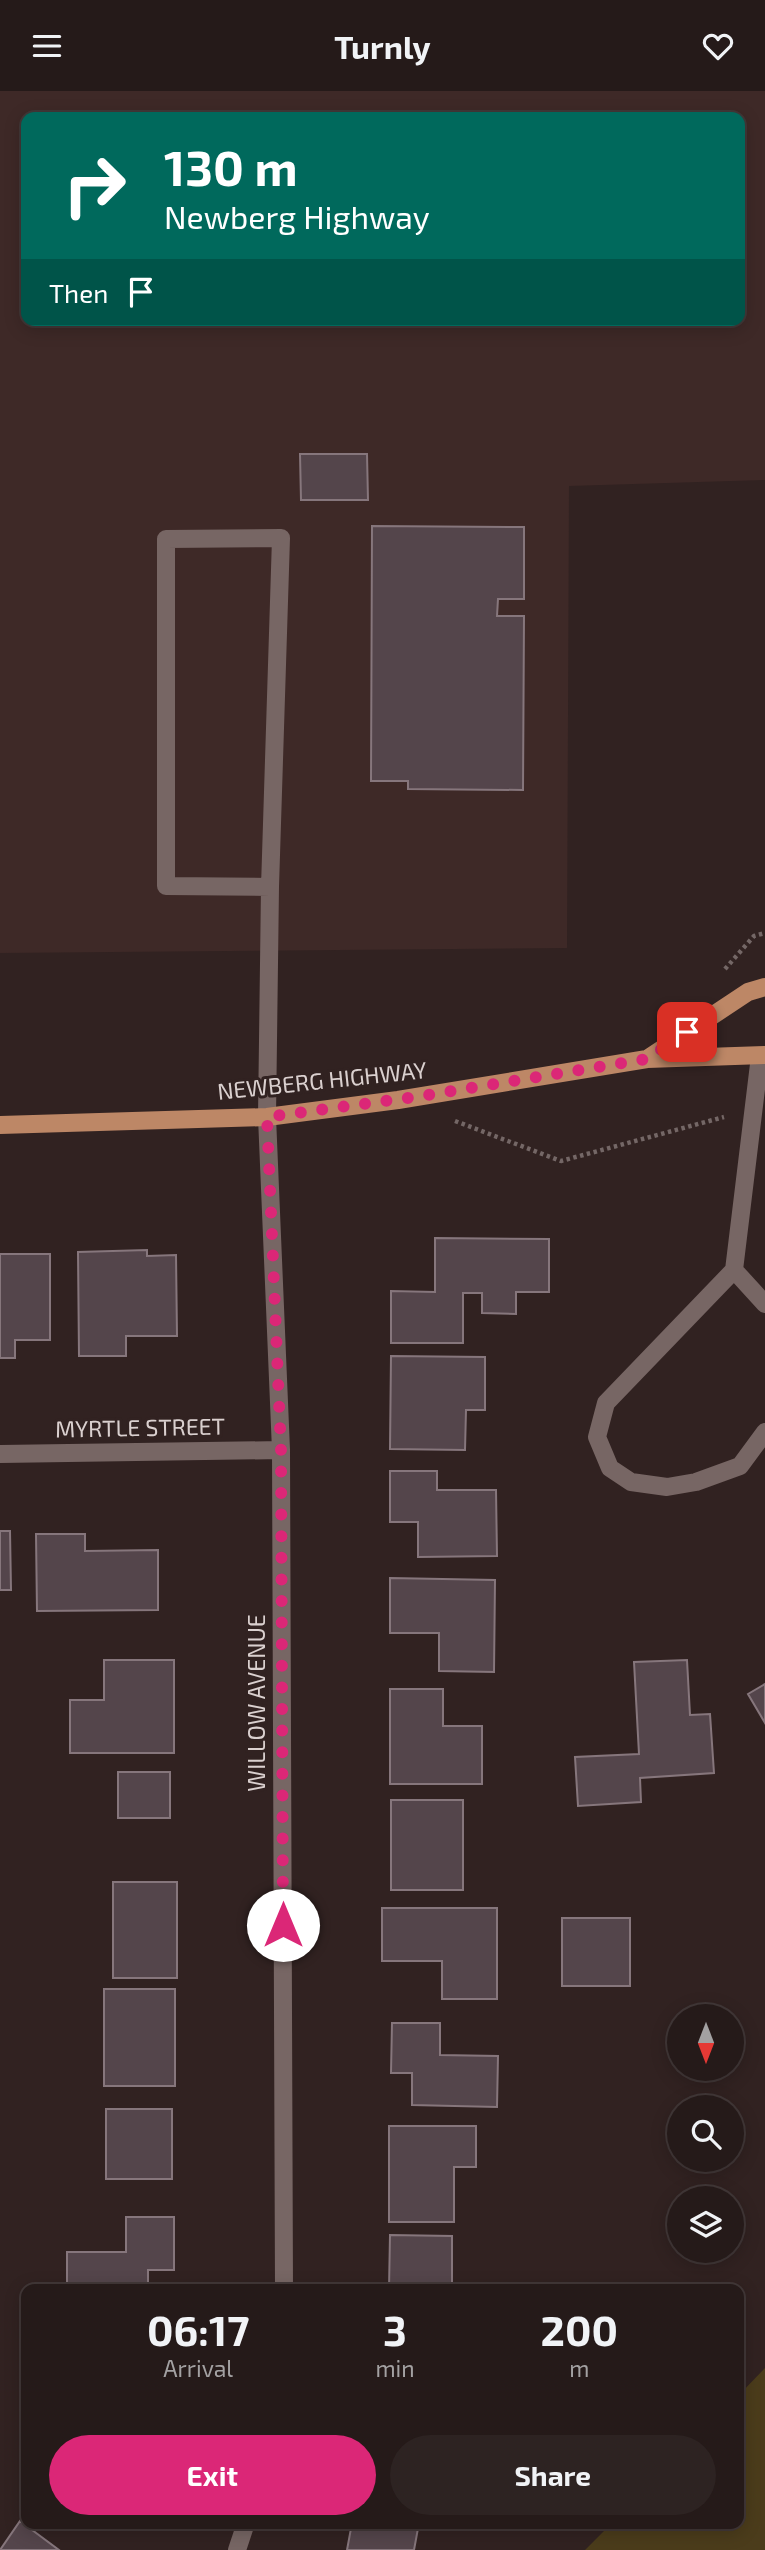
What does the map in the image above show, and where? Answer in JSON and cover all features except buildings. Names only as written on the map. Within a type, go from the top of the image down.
[{"type":"main road","name":"NEWBERG HIGHWAY","points":[[647,1059],[748,992],[765,987]]},
{"type":"main road","name":"NEWBERG HIGHWAY","points":[[0,1125],[267,1117],[450,1092],[647,1059],[762,1056]]},
{"type":"street","name":"WILLOW AVENUE","points":[[270,887],[166,885],[166,539],[281,538],[270,887],[267,1117],[281,1450],[285,2284]]},
{"type":"street","points":[[762,1056],[734,1270],[606,1403],[597,1437],[610,1468],[631,1482],[667,1487],[696,1482],[740,1466],[765,1432]]},
{"type":"street","points":[[734,1270],[765,1304]]},
{"type":"street","name":"MYRTLE STREET","points":[[0,1454],[281,1450]]},
{"type":"street","points":[[237,2550],[244,2529]]},
{"type":"path","points":[[754,936],[765,933]]},
{"type":"path","points":[[448,1118],[561,1161],[753,1109]]},
{"type":"shaded area","points":[[0,91],[765,91],[765,480],[569,486],[567,948],[0,953]]},
{"type":"shaded area","points":[[765,2368],[765,2550],[585,2550],[606,2529],[744,2529],[744,2390]]},
{"type":"route","points":[[283,1925],[281,1450],[267,1117],[422,1096],[647,1059],[687,1032]]}]
